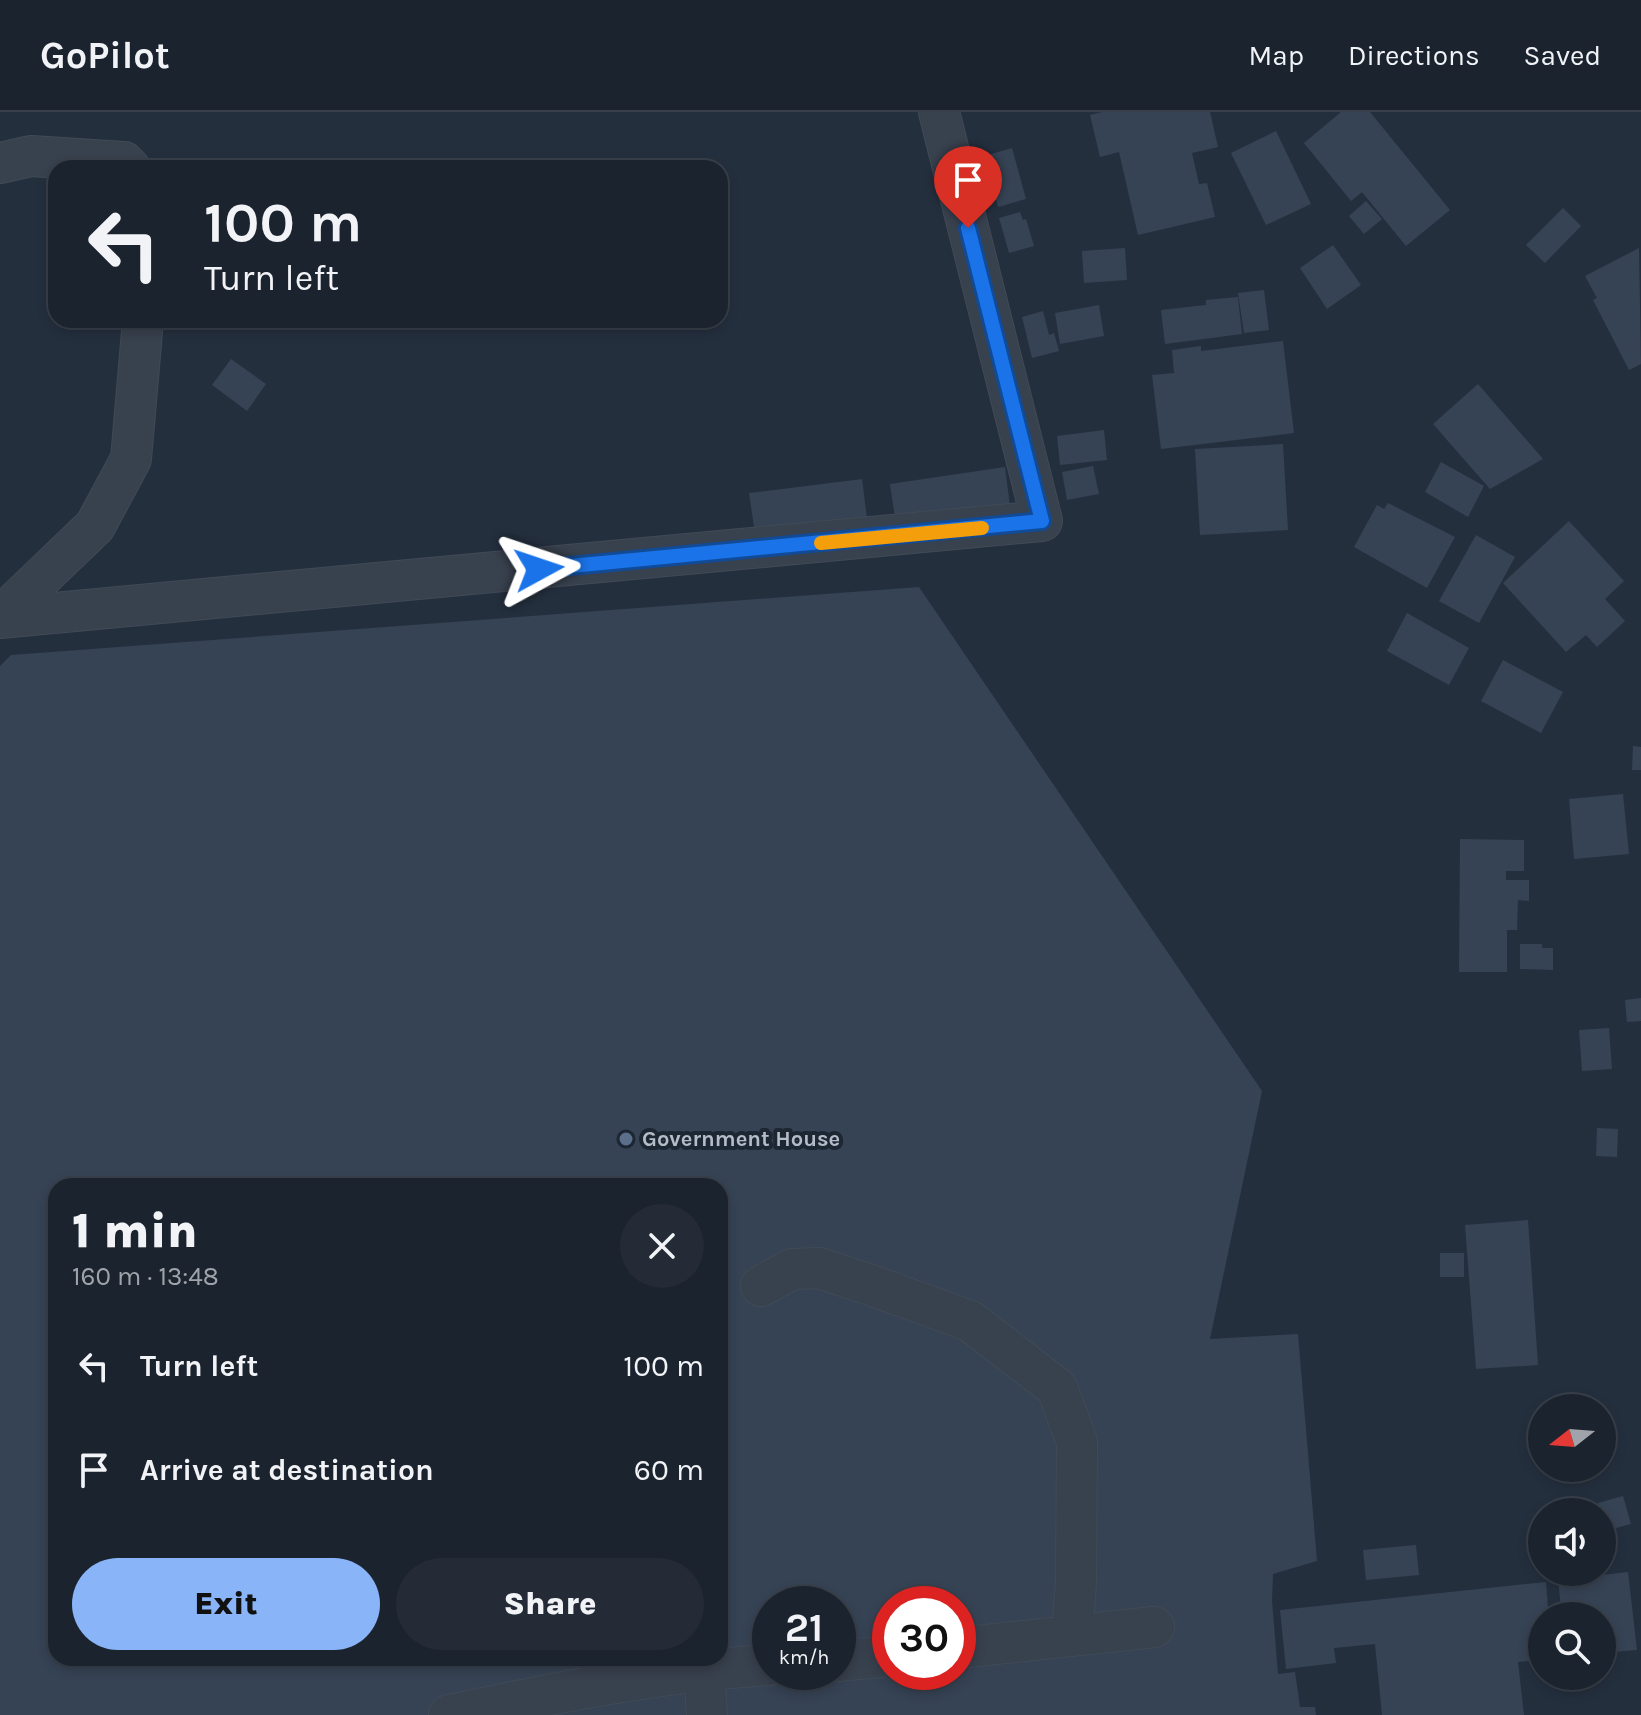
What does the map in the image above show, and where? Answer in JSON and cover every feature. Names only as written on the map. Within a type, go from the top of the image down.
[{"type":"street","points":[[0,618],[1042,521],[939,112]]},
{"type":"street","points":[[0,163],[31,156],[93,160]]},
{"type":"street","points":[[0,618],[95,526],[131,459],[142,328]]},
{"type":"street","points":[[761,1286],[792,1269],[819,1268],[871,1285],[970,1321],[1057,1388],[1077,1442],[1077,1540],[1072,1636]]},
{"type":"street","points":[[976,1646],[1154,1627]]},
{"type":"street","points":[[449,1715],[533,1697],[704,1669],[752,1666]]},
{"type":"street","points":[[704,1669],[707,1715]]},
{"type":"building","points":[[1102,112],[1210,112],[1218,147],[1192,153],[1199,184],[1207,183],[1215,217],[1138,235],[1119,152],[1100,157],[1090,115]]},
{"type":"building","points":[[1341,112],[1370,112],[1450,210],[1406,246],[1362,192],[1351,201],[1304,143]]},
{"type":"building","points":[[1276,131],[1311,204],[1266,225],[1231,153]]},
{"type":"building","points":[[1012,148],[1026,199],[998,207],[984,156]]},
{"type":"building","points":[[1366,201],[1382,219],[1364,234],[1349,216]]},
{"type":"building","points":[[1563,208],[1581,226],[1545,263],[1526,245]]},
{"type":"building","points":[[1020,212],[1023,220],[1026,219],[1034,246],[1009,253],[999,218]]},
{"type":"building","points":[[1333,245],[1361,285],[1327,309],[1300,268]]},
{"type":"building","points":[[1125,248],[1127,280],[1084,283],[1082,251]]},
{"type":"building","points":[[1639,248],[1641,364],[1629,370],[1593,300],[1597,298],[1585,276]]},
{"type":"building","points":[[1264,290],[1269,330],[1244,333],[1238,293]]},
{"type":"building","points":[[1238,297],[1242,334],[1165,344],[1161,310],[1206,305],[1206,300]]},
{"type":"building","points":[[1099,305],[1104,336],[1060,344],[1055,313]]},
{"type":"building","points":[[1043,311],[1049,335],[1054,333],[1059,351],[1032,358],[1022,317]]},
{"type":"building","points":[[1283,341],[1294,433],[1161,449],[1152,375],[1174,373],[1172,350],[1201,346],[1201,351]]},
{"type":"building","points":[[231,359],[266,384],[247,411],[212,385]]},
{"type":"building","points":[[1478,384],[1543,459],[1490,489],[1433,424]]},
{"type":"building","points":[[1104,430],[1107,460],[1060,465],[1057,436]]},
{"type":"building","points":[[1283,444],[1288,530],[1200,535],[1195,449]]},
{"type":"building","points":[[1441,462],[1484,486],[1468,517],[1425,492]]},
{"type":"building","points":[[1093,466],[1099,494],[1067,500],[1062,472]]},
{"type":"building","points":[[1005,467],[1011,514],[897,531],[890,484]]},
{"type":"building","points":[[862,479],[869,534],[757,547],[749,493]]},
{"type":"building","points":[[1388,503],[1455,537],[1427,588],[1354,547],[1377,505],[1384,509]]},
{"type":"building","points":[[1569,521],[1624,581],[1605,599],[1625,621],[1597,647],[1586,635],[1566,652],[1503,583]]},
{"type":"building","points":[[1476,535],[1515,557],[1479,623],[1439,601]]},
{"type":"building","name":"Government House","points":[[919,587],[1262,1091],[1210,1339],[1298,1334],[1317,1561],[1273,1574],[1272,1601],[1278,1674],[1295,1672],[1300,1707],[1315,1707],[1316,1715],[0,1715],[0,666],[11,655]]},
{"type":"building","points":[[1407,613],[1469,648],[1449,685],[1387,651]]},
{"type":"building","points":[[1503,660],[1563,692],[1541,733],[1481,701]]},
{"type":"building","points":[[1633,746],[1641,747],[1641,770],[1632,770]]},
{"type":"building","points":[[1623,794],[1629,854],[1574,859],[1569,799]]},
{"type":"building","points":[[1460,839],[1524,840],[1524,871],[1506,871],[1506,880],[1529,880],[1529,901],[1518,900],[1517,930],[1507,930],[1507,972],[1459,972]]},
{"type":"building","points":[[1520,944],[1542,944],[1542,948],[1553,948],[1553,970],[1520,969]]},
{"type":"building","points":[[1641,998],[1641,1021],[1627,1022],[1625,1000]]},
{"type":"building","points":[[1609,1028],[1612,1069],[1582,1071],[1579,1030]]},
{"type":"building","points":[[1597,1128],[1618,1129],[1617,1157],[1596,1156]]},
{"type":"building","points":[[1528,1220],[1538,1365],[1476,1369],[1465,1225]]},
{"type":"building","points":[[1440,1253],[1464,1253],[1464,1277],[1440,1277]]},
{"type":"building","points":[[1623,1496],[1631,1524],[1616,1528],[1616,1498]]},
{"type":"building","points":[[1416,1545],[1419,1575],[1366,1580],[1363,1550]]},
{"type":"building","points":[[1628,1572],[1637,1650],[1616,1652],[1616,1602],[1560,1602],[1559,1586],[1616,1586],[1616,1573]]},
{"type":"building","points":[[1528,1584],[1546,1586],[1547,1602],[1528,1602],[1528,1661],[1518,1662],[1524,1715],[1382,1715],[1375,1644],[1334,1648],[1336,1663],[1286,1669],[1280,1610]]},
{"type":"slow traffic","points":[[821,543],[982,528]]},
{"type":"place","name":"Government House","points":[[626,1139]]},
{"type":"route","points":[[539,569],[1042,521],[968,228]]}]
